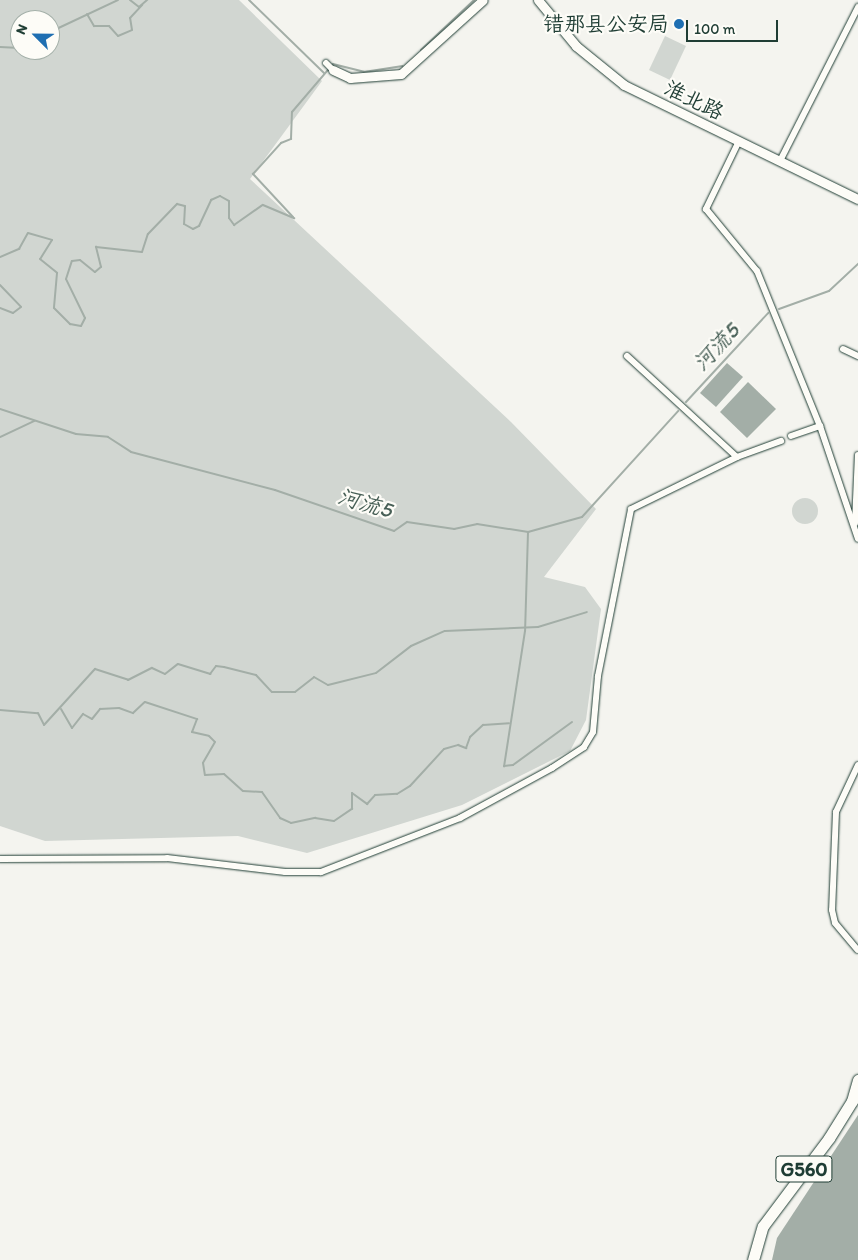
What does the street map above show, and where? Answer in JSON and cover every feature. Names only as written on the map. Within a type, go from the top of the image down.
[{"type":"highway","name":"G560","points":[[753,1260],[763,1226],[829,1138],[852,1101],[858,1080]]},
{"type":"street","points":[[329,67],[350,78],[401,74],[483,0]]},
{"type":"street","name":"淮北路","points":[[538,0],[576,46],[624,85],[858,198]]},
{"type":"street","points":[[780,161],[858,7]]},
{"type":"street","points":[[739,141],[706,209],[757,271],[820,426],[856,527],[858,539]]},
{"type":"street","points":[[842,350],[858,356]]},
{"type":"street","points":[[627,356],[737,457]]},
{"type":"street","points":[[791,436],[820,426]]},
{"type":"street","points":[[0,858],[167,858],[285,872],[321,872],[460,818],[543,773],[584,747],[593,732],[598,676],[631,509],[737,457],[781,440]]},
{"type":"street","points":[[856,527],[858,456]]},
{"type":"street","points":[[858,766],[836,812],[832,910],[835,923],[858,950]]},
{"type":"shaded area","points":[[0,0],[239,0],[322,81],[250,179],[511,422],[596,509],[544,577],[585,587],[601,609],[586,720],[570,751],[462,805],[307,853],[238,836],[45,841],[0,826]]},
{"type":"shaded area","points":[[665,36],[686,46],[670,80],[649,70]]},
{"type":"shaded area","points":[[727,363],[743,377],[716,407],[700,393]]},
{"type":"shaded area","points":[[748,382],[776,409],[747,438],[720,412]]},
{"type":"shaded area","points":[[805,498],[814,502],[818,511],[814,520],[805,524],[796,520],[792,511],[796,502]]},
{"type":"shaded area","points":[[858,1115],[858,1260],[772,1260],[777,1238]]},
{"type":"waterway","points":[[60,27],[118,0]]},
{"type":"waterway","points":[[130,0],[139,7],[147,0]]},
{"type":"waterway","points":[[249,0],[324,73]]},
{"type":"waterway","points":[[421,50],[474,0]]},
{"type":"waterway","points":[[87,14],[94,26],[109,26],[118,36],[132,30],[130,18],[142,5]]},
{"type":"waterway","points":[[0,47],[10,48]]},
{"type":"waterway","points":[[293,217],[253,174],[281,143],[291,139],[292,112],[333,64],[364,72],[403,66]]},
{"type":"waterway","points":[[0,257],[19,249],[28,233],[52,240],[40,259],[57,273],[54,308],[70,324],[81,326],[85,318],[66,279],[72,261],[80,260],[95,272],[101,267],[96,247],[142,252],[148,234],[177,204],[185,206],[184,224],[193,229],[199,226],[211,200],[220,196],[229,201],[229,218],[234,225],[263,205],[294,218]]},
{"type":"waterway","name":"河流5","points":[[779,309],[829,291],[858,264]]},
{"type":"waterway","points":[[0,285],[21,307],[13,313],[0,308]]},
{"type":"waterway","name":"河流5","points":[[686,402],[768,313]]},
{"type":"waterway","name":"河流5","points":[[0,409],[76,434],[108,437],[131,452],[275,490],[394,531],[407,522],[454,529],[477,524],[528,532],[582,517],[678,411]]},
{"type":"waterway","points":[[0,437],[35,421]]},
{"type":"waterway","points":[[528,532],[525,631],[504,766],[513,765],[572,722]]},
{"type":"waterway","points":[[0,710],[38,713],[44,725],[95,669],[128,680],[152,668],[165,674],[178,664],[210,674],[216,666],[256,675],[272,692],[295,692],[314,677],[328,685],[376,673],[411,646],[445,631],[538,627],[587,612]]},
{"type":"waterway","points":[[61,709],[72,728],[83,714],[92,719],[100,709],[119,708],[133,713],[145,702],[197,719],[192,732],[209,736],[215,742],[203,763],[205,775],[224,774],[243,791],[262,792],[280,818],[291,823],[315,818],[334,821],[352,809],[352,793],[367,804],[375,795],[397,794],[410,786],[444,749],[458,745],[466,748],[470,737],[483,725],[509,723]]},
{"type":"place","name":"错那县公安局","points":[[679,24]]}]
